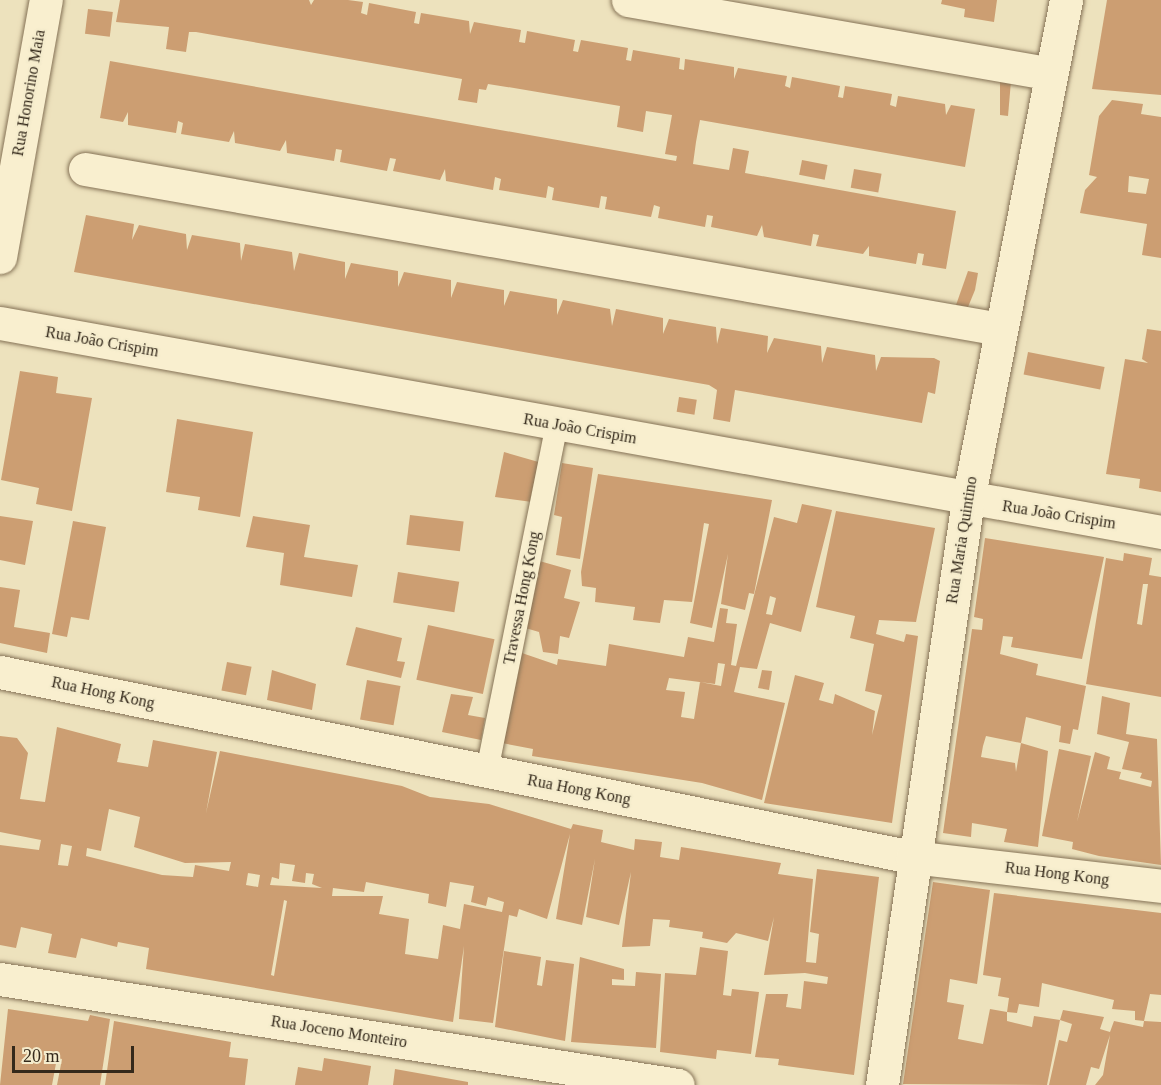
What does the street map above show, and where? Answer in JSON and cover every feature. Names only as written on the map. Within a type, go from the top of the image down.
[{"type":"street","name":"Rua Honorino Maia","points":[[0,257],[46,0]]},
{"type":"street","points":[[628,0],[1051,74]]},
{"type":"street","name":"Rua Maria Quintino","points":[[882,1085],[912,857],[968,500],[1066,0]]},
{"type":"street","points":[[85,169],[1000,329]]},
{"type":"street","name":"Rua João Crispim","points":[[0,324],[968,500],[1161,532]]},
{"type":"street","name":"Rua Hong Kong","points":[[0,672],[912,857],[1161,886]]},
{"type":"street","name":"Rua Joceno Monteiro","points":[[0,978],[678,1085]]},
{"type":"lane","name":"Travessa Hong Kong","points":[[487,771],[556,425]]},
{"type":"building","points":[[120,0],[309,0],[311,5],[314,0],[348,0],[363,2],[361,13],[367,15],[369,3],[416,12],[414,23],[419,24],[421,13],[469,21],[470,34],[474,22],[521,30],[519,42],[525,43],[527,31],[575,40],[573,51],[578,52],[581,40],[628,48],[626,60],[631,61],[633,50],[680,58],[679,69],[684,70],[685,59],[734,67],[734,79],[738,68],[787,76],[785,86],[790,88],[792,77],[840,86],[838,97],[843,98],[845,86],[892,94],[890,105],[896,107],[898,96],[945,104],[946,115],[951,105],[975,109],[965,167],[700,120],[696,142],[693,164],[729,170],[733,148],[749,151],[745,173],[956,211],[946,269],[922,265],[924,254],[918,253],[916,264],[869,256],[869,246],[863,254],[816,246],[819,235],[813,234],[811,246],[764,237],[762,225],[757,236],[711,227],[713,216],[707,215],[705,227],[658,218],[660,207],[654,205],[651,217],[605,209],[607,197],[601,196],[599,208],[552,200],[554,188],[548,186],[546,198],[499,190],[501,179],[495,177],[493,190],[446,181],[445,169],[440,180],[393,171],[396,159],[390,158],[387,171],[340,162],[342,150],[336,149],[334,161],[287,153],[286,140],[280,151],[235,143],[234,131],[229,142],[181,134],[183,123],[178,121],[176,133],[128,125],[128,112],[123,122],[100,118],[110,61],[676,161],[677,156],[665,154],[672,115],[646,111],[643,132],[617,127],[620,106],[488,84],[486,90],[479,89],[477,103],[458,100],[462,79],[196,32],[189,32],[186,52],[166,49],[169,27],[116,22]]},
{"type":"building","points":[[942,0],[997,0],[994,22],[964,17],[965,9],[941,4]]},
{"type":"building","points":[[1107,0],[1161,0],[1161,95],[1092,89]]},
{"type":"building","points":[[88,9],[113,12],[110,37],[85,34]]},
{"type":"building","points":[[1000,79],[1011,81],[1008,116],[1000,115]]},
{"type":"building","points":[[1112,100],[1143,104],[1141,114],[1161,117],[1161,258],[1142,255],[1147,224],[1080,213],[1085,190],[1097,177],[1089,175],[1099,116]],"holes":[[[1129,176],[1149,179],[1146,194],[1128,192]]]},
{"type":"building","points":[[802,160],[828,165],[825,180],[799,175]]},
{"type":"building","points":[[854,169],[882,174],[878,193],[851,188]]},
{"type":"building","points":[[86,215],[134,224],[132,240],[139,225],[186,234],[187,250],[192,235],[240,243],[241,261],[245,244],[292,252],[294,271],[299,253],[345,262],[345,279],[351,263],[398,271],[398,287],[404,272],[451,280],[451,298],[457,282],[504,290],[504,306],[510,291],[557,299],[557,315],[563,300],[610,309],[612,326],[616,309],[663,318],[663,334],[669,319],[716,327],[717,344],[721,328],[768,336],[767,353],[774,338],[821,346],[822,363],[827,347],[875,355],[876,371],[881,357],[934,358],[940,361],[935,394],[928,392],[922,423],[735,390],[730,422],[713,419],[717,390],[709,385],[74,272]]},
{"type":"building","points":[[968,271],[978,273],[975,290],[968,307],[956,305]]},
{"type":"building","points":[[1147,329],[1161,331],[1161,492],[1139,488],[1140,479],[1106,474],[1125,359],[1148,363],[1142,359]]},
{"type":"building","points":[[1028,352],[1105,367],[1100,389],[1024,375]]},
{"type":"building","points":[[20,371],[58,377],[56,393],[92,398],[72,511],[36,504],[39,488],[1,480]]},
{"type":"building","points":[[679,397],[697,400],[694,415],[677,412]]},
{"type":"building","points":[[177,419],[253,432],[240,517],[198,510],[200,497],[166,492]]},
{"type":"building","points":[[504,452],[542,463],[532,502],[495,497]]},
{"type":"building","points":[[562,463],[593,468],[580,559],[556,555],[562,517],[554,515]]},
{"type":"building","points":[[598,474],[772,500],[754,594],[749,593],[745,610],[721,604],[728,554],[712,628],[690,623],[709,524],[704,523],[692,602],[664,600],[660,623],[633,620],[635,607],[595,602],[596,588],[582,586],[581,572]]},
{"type":"building","points":[[802,504],[832,510],[801,632],[770,623],[757,669],[740,667],[734,692],[785,703],[762,800],[702,783],[532,756],[533,749],[502,743],[519,652],[557,665],[558,659],[606,666],[609,644],[684,657],[688,637],[714,642],[720,608],[728,609],[726,623],[737,624],[731,665],[736,666],[774,517],[797,523]],"holes":[[[770,596],[776,598],[772,615],[766,614]],[[718,663],[725,664],[721,686],[701,682],[715,684]],[[669,678],[700,682],[694,719],[681,717],[685,692],[666,690]]]},
{"type":"building","points":[[836,511],[935,528],[916,622],[879,620],[876,634],[904,642],[906,634],[918,636],[892,823],[764,803],[795,675],[824,683],[819,700],[833,704],[835,694],[875,711],[872,735],[882,695],[865,691],[874,644],[850,638],[855,616],[816,607]]},
{"type":"building","points":[[410,515],[464,522],[460,551],[406,545]]},
{"type":"building","points":[[0,516],[33,521],[25,565],[0,560]]},
{"type":"building","points":[[253,516],[310,525],[304,557],[358,565],[352,597],[280,585],[284,553],[246,547]]},
{"type":"building","points":[[73,521],[106,527],[89,620],[71,617],[67,637],[52,634]]},
{"type":"building","points":[[985,538],[1104,557],[1082,659],[1011,647],[1013,637],[1003,636],[1000,654],[1038,664],[1036,675],[1086,686],[1078,730],[1073,729],[1070,744],[1059,742],[1061,726],[1026,717],[1021,743],[1048,751],[1038,847],[1004,842],[1007,829],[972,823],[971,837],[943,833],[972,629],[982,630],[983,619],[974,617]],"holes":[[[986,736],[1021,743],[1016,772],[1015,763],[981,757]]]},
{"type":"building","points":[[1124,553],[1152,558],[1149,575],[1161,577],[1161,697],[1086,684],[1106,558],[1123,561]],"holes":[[[1143,584],[1148,584],[1142,625],[1137,624]]]},
{"type":"building","points":[[536,560],[571,570],[564,598],[580,602],[569,638],[560,636],[558,654],[543,652],[539,632],[522,627]]},
{"type":"building","points":[[398,572],[459,582],[454,612],[393,603]]},
{"type":"building","points":[[0,587],[20,590],[14,627],[50,633],[47,653],[0,643]]},
{"type":"building","points":[[428,625],[495,639],[483,694],[416,680]]},
{"type":"building","points":[[356,627],[402,638],[397,661],[405,662],[401,678],[346,665]]},
{"type":"building","points":[[227,662],[252,667],[246,695],[221,690]]},
{"type":"building","points":[[272,670],[316,684],[312,710],[267,700]]},
{"type":"building","points":[[762,670],[772,671],[769,690],[758,688]]},
{"type":"building","points":[[367,680],[400,686],[394,725],[360,719]]},
{"type":"building","points":[[451,694],[473,697],[468,715],[485,718],[481,740],[442,732]]},
{"type":"building","points":[[1102,696],[1130,703],[1126,734],[1157,739],[1161,865],[1099,856],[1072,849],[1073,842],[1042,836],[1059,749],[1091,756],[1077,822],[1095,752],[1110,757],[1107,769],[1121,772],[1119,779],[1151,787],[1152,781],[1140,778],[1142,773],[1122,769],[1129,742],[1097,734]]},
{"type":"building","points":[[57,727],[121,744],[117,762],[148,767],[153,740],[217,752],[206,813],[220,751],[402,786],[430,797],[489,804],[571,829],[573,824],[603,830],[601,842],[634,850],[635,839],[662,842],[660,857],[679,860],[681,847],[781,863],[778,874],[813,879],[806,962],[816,963],[819,934],[810,932],[817,869],[879,877],[854,1075],[778,1065],[779,1059],[755,1057],[766,994],[788,994],[786,1007],[801,1009],[804,981],[827,984],[828,977],[805,973],[764,975],[774,917],[768,941],[736,933],[727,943],[702,938],[703,932],[669,927],[670,920],[653,919],[650,946],[622,947],[631,872],[619,925],[586,917],[595,859],[582,925],[556,919],[570,834],[547,919],[519,909],[517,917],[509,915],[493,1023],[459,1019],[464,946],[453,1022],[146,969],[149,948],[118,942],[117,947],[81,938],[76,958],[48,953],[52,934],[21,927],[16,948],[0,945],[0,845],[39,850],[41,840],[0,832],[0,736],[17,738],[28,753],[20,799],[45,802]],"holes":[[[109,809],[140,817],[134,847],[185,863],[231,862],[229,871],[195,865],[193,877],[162,875],[86,856],[87,848],[101,851]],[[61,844],[72,846],[68,866],[58,865]],[[280,863],[295,865],[292,881],[305,883],[306,873],[314,874],[312,884],[322,888],[270,885],[272,877],[279,879]],[[248,873],[260,875],[258,887],[246,885]],[[366,882],[429,894],[428,903],[446,907],[450,882],[474,886],[471,902],[486,906],[488,897],[504,902],[502,912],[464,904],[460,929],[443,925],[438,959],[405,954],[409,919],[379,914],[383,896],[332,896],[333,888],[364,892]],[[284,900],[287,901],[274,976],[271,975]]]},
{"type":"building","points":[[933,882],[990,890],[977,984],[950,979],[947,1002],[964,1005],[958,1039],[983,1044],[990,1009],[1007,1012],[1007,1021],[1032,1027],[1034,1016],[1060,1020],[1047,1085],[903,1084]]},
{"type":"building","points":[[994,893],[1161,913],[1161,995],[1150,994],[1144,1021],[1135,1020],[1135,1011],[1112,1009],[1114,1000],[1042,983],[1039,1007],[1019,1004],[1017,1013],[1007,1012],[1009,998],[998,996],[1001,978],[983,975]]},
{"type":"building","points":[[700,947],[728,951],[723,995],[731,996],[732,989],[759,992],[751,1054],[717,1050],[716,1059],[660,1052],[665,973],[696,975]]},
{"type":"building","points":[[504,951],[541,957],[537,985],[542,986],[546,960],[574,964],[565,1041],[495,1027]]},
{"type":"building","points":[[580,957],[624,969],[624,980],[612,979],[612,985],[635,986],[636,972],[661,974],[656,1048],[571,1042]]},
{"type":"building","points":[[8,1009],[88,1021],[90,1015],[110,1019],[100,1085],[57,1085],[62,1059],[57,1058],[52,1085],[0,1085]]},
{"type":"building","points":[[1063,1010],[1104,1017],[1100,1029],[1110,1032],[1114,1021],[1143,1027],[1144,1021],[1161,1022],[1161,1085],[1095,1085],[1103,1075],[1110,1035],[1099,1069],[1091,1067],[1086,1085],[1049,1085],[1059,1040],[1067,1042],[1072,1024],[1060,1020]]},
{"type":"building","points":[[114,1021],[231,1042],[229,1057],[248,1059],[245,1085],[105,1085]]},
{"type":"building","points":[[324,1058],[371,1066],[368,1085],[295,1085],[298,1067],[322,1071]]},
{"type":"building","points":[[395,1069],[468,1082],[468,1085],[393,1085]]}]
